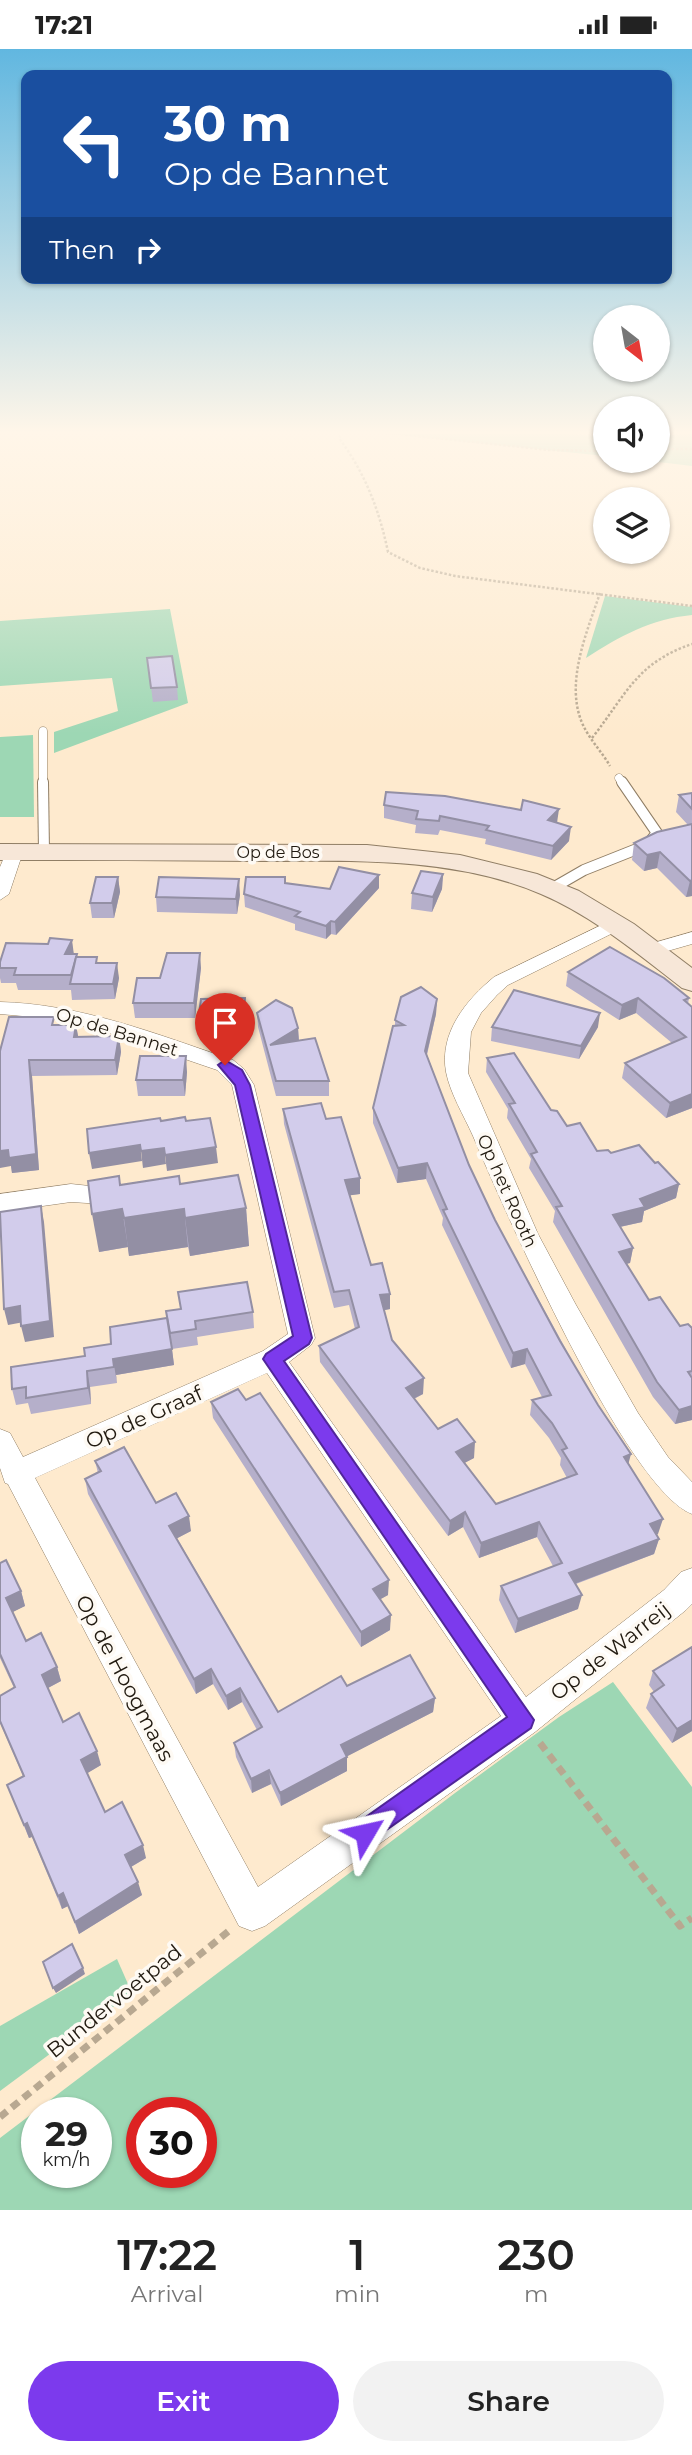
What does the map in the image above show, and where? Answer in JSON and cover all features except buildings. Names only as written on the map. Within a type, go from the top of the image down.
[{"type":"street","name":"Op de Bos","points":[[7,852],[367,853],[413,856],[495,870],[551,889],[614,925],[692,982]]},
{"type":"street","points":[[0,894],[7,852]]},
{"type":"street","name":"Op het Rooth","points":[[614,925],[501,981],[487,992],[465,1018],[459,1033],[455,1055],[457,1073],[526,1234],[566,1311],[628,1421],[658,1466],[692,1501]]},
{"type":"street","points":[[650,950],[692,938]]},
{"type":"street","name":"Op de Bannet","points":[[0,1008],[26,1007],[62,1013],[225,1065],[236,1074],[243,1085],[253,1183],[302,1338],[272,1359]]},
{"type":"street","points":[[0,1203],[71,1193],[138,1196]]},
{"type":"street","points":[[272,1359],[523,1720]]},
{"type":"street","name":"Op de Graaf","points":[[16,1474],[272,1359]]},
{"type":"street","name":"Op de Hoogmaas","points":[[0,1441],[252,1913]]},
{"type":"street","name":"Op de Warreij","points":[[252,1913],[523,1720],[675,1600],[692,1582]]},
{"type":"lane","points":[[43,731],[44,852]]},
{"type":"lane","points":[[551,889],[584,870],[647,845],[657,833],[619,778]]},
{"type":"path","points":[[385,532],[388,552],[423,570],[692,606]]},
{"type":"path","points":[[600,593],[579,661],[576,699],[582,723],[619,778]]},
{"type":"path","points":[[592,738],[632,680],[657,657],[692,644]]},
{"type":"path","points":[[523,1720],[680,1926],[692,1917]]},
{"type":"path","name":"Bundervoetpad","points":[[0,2117],[252,1913]]},
{"type":"green space","points":[[605,596],[692,607],[692,615],[663,620],[636,630],[586,658]]},
{"type":"green space","points":[[170,609],[188,703],[54,753],[54,732],[118,711],[112,678],[0,686],[0,621]]},
{"type":"green space","points":[[33,735],[34,817],[0,817],[0,737]]},
{"type":"green space","points":[[613,1682],[692,1787],[692,2210],[0,2210],[0,2138],[21,2122],[21,2188],[112,2188],[112,2097],[54,2097],[559,1717]]},
{"type":"green space","points":[[117,1959],[132,1993],[0,2091],[0,2026]]},
{"type":"route","points":[[225,1065],[236,1074],[243,1085],[302,1338],[272,1359],[523,1720],[365,1833]]}]
